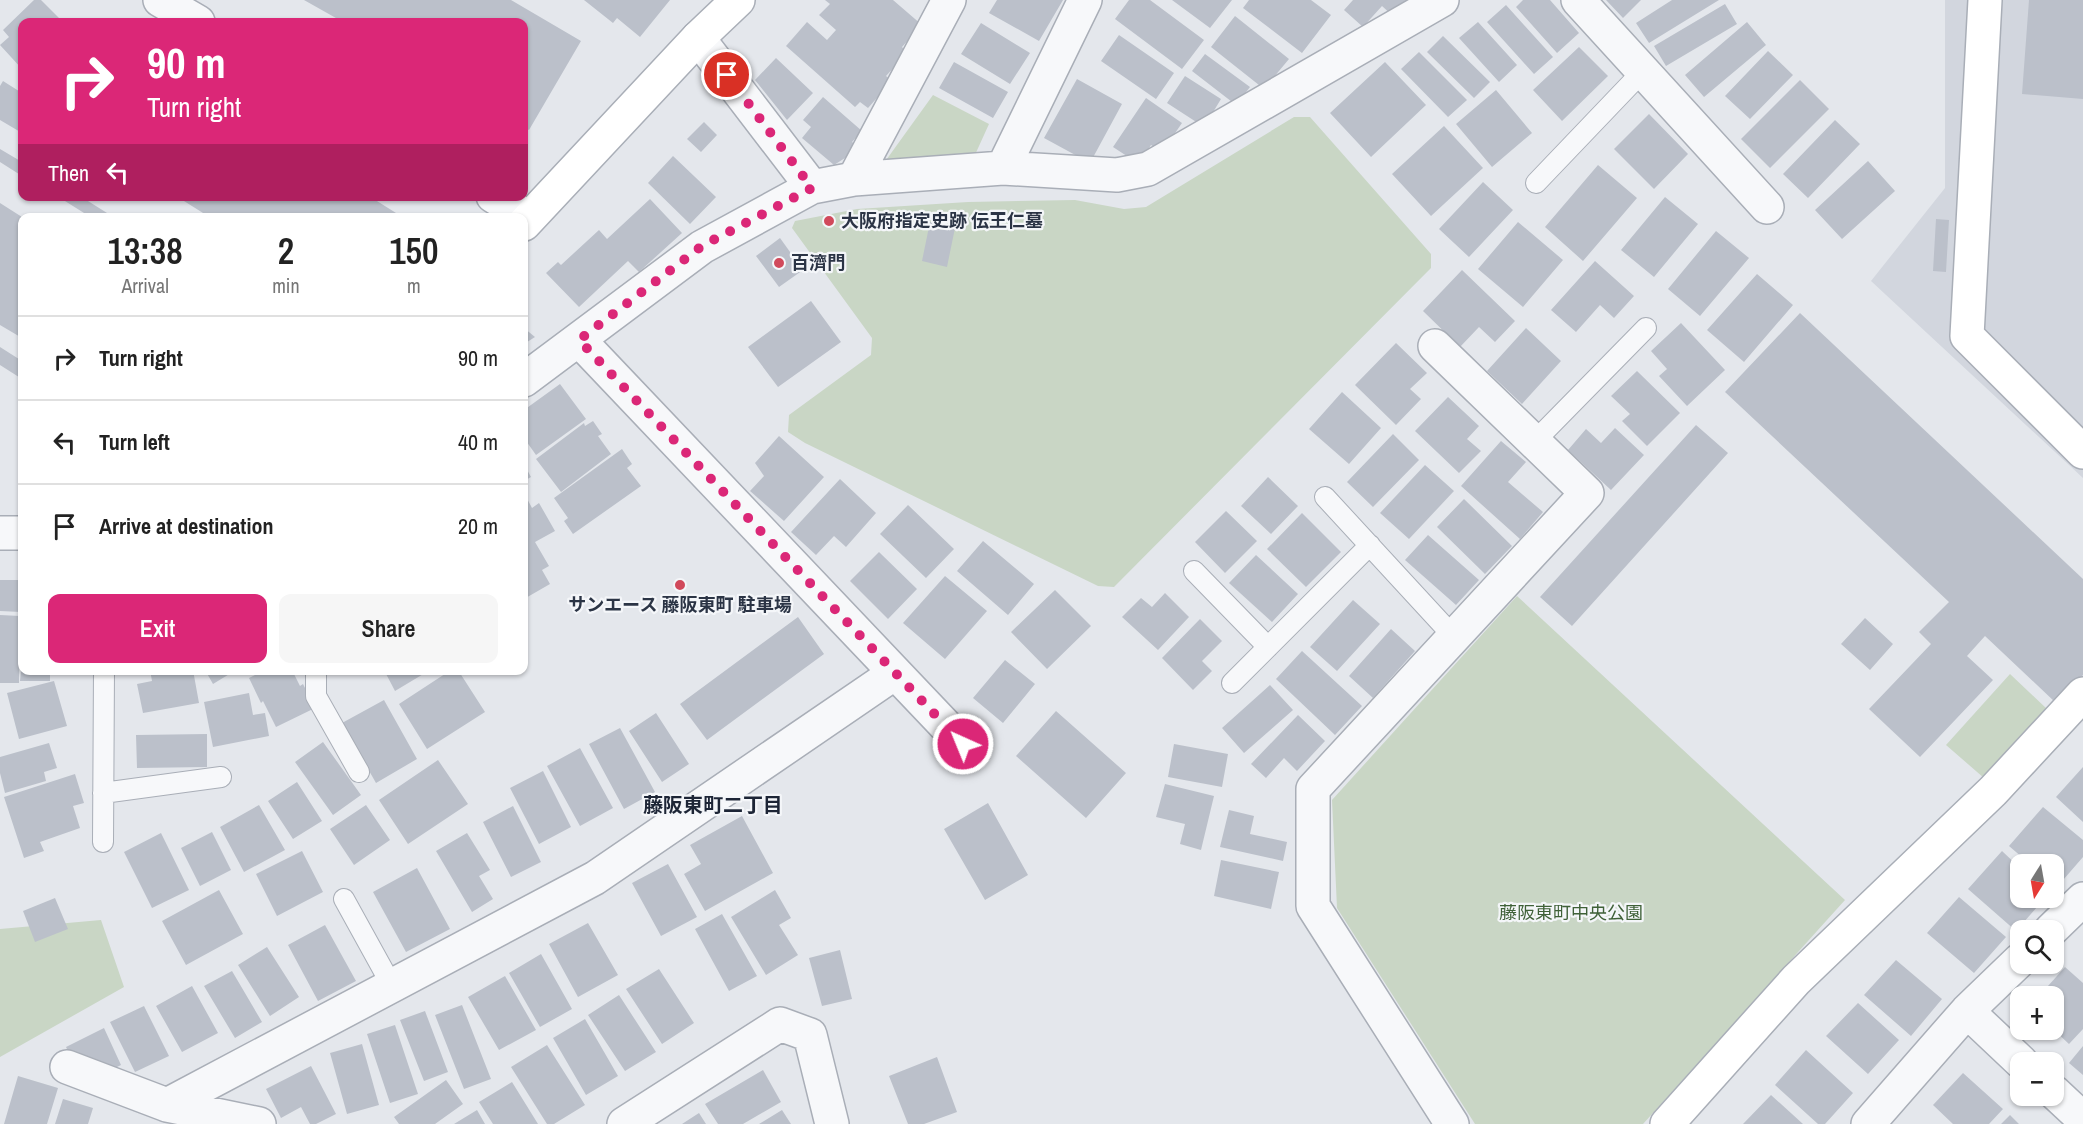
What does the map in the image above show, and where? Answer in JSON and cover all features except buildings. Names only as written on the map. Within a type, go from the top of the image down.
[{"type":"street","points":[[160,0],[191,18]]},
{"type":"street","points":[[854,179],[949,0]]},
{"type":"street","points":[[1003,168],[1085,0]]},
{"type":"street","points":[[528,377],[702,246],[812,188],[854,179],[1003,168],[1117,175],[1148,169],[1442,0]]},
{"type":"street","points":[[1578,0],[1767,207]]},
{"type":"street","points":[[1985,0],[1967,336],[2083,452]]},
{"type":"street","points":[[528,219],[698,38],[726,4]]},
{"type":"street","points":[[698,38],[812,188]]},
{"type":"street","points":[[500,201],[515,213]]},
{"type":"street","points":[[579,340],[963,744]]},
{"type":"street","points":[[1435,346],[1587,493],[1313,789],[1313,906],[1452,1124]]},
{"type":"street","points":[[0,533],[18,533]]},
{"type":"street","points":[[167,1105],[595,878],[895,673]]},
{"type":"street","points":[[1667,1124],[1796,980],[1993,791],[2083,694]]},
{"type":"street","points":[[2061,920],[2083,899]]},
{"type":"street","points":[[1868,1124],[1967,1011],[2010,970]]},
{"type":"street","points":[[1967,1011],[2010,1052]]},
{"type":"street","points":[[624,1124],[780,1024],[810,1035],[832,1124]]},
{"type":"street","points":[[67,1067],[167,1105],[259,1124]]},
{"type":"street","points":[[2064,1101],[2083,1119]]},
{"type":"lane","points":[[1536,183],[1642,71]]},
{"type":"lane","points":[[1534,442],[1646,328]]},
{"type":"lane","points":[[1325,497],[1454,636]]},
{"type":"lane","points":[[1232,683],[1370,545]]},
{"type":"lane","points":[[1194,571],[1268,647]]},
{"type":"lane","points":[[103,842],[104,675]]},
{"type":"lane","points":[[316,675],[316,696],[359,772]]},
{"type":"lane","points":[[103,793],[222,777]]},
{"type":"lane","points":[[344,899],[392,986]]},
{"type":"shaded area","points":[[1945,0],[2083,0],[2083,478],[1871,281],[1945,188]]},
{"type":"green space","points":[[933,95],[989,124],[974,157],[884,163]]},
{"type":"green space","points":[[1294,117],[1310,117],[1431,254],[1431,268],[1114,587],[1098,586],[805,443],[788,432],[789,415],[871,355],[872,338],[792,228],[795,221],[857,209],[968,202],[1075,200],[1124,209],[1146,207]]},
{"type":"green space","name":"藤阪東町中央公園","points":[[1517,596],[1845,900],[1643,1124],[1475,1124],[1337,908],[1332,800]]},
{"type":"green space","points":[[2010,674],[2047,709],[1984,778],[1946,745]]},
{"type":"green space","points":[[101,920],[124,987],[0,1057],[0,929]]},
{"type":"place","name":"大阪府指定史跡 伝王仁墓","points":[[829,221]]},
{"type":"place","name":"百濟門","points":[[779,263]]},
{"type":"place","name":"サンエース 藤阪東町 駐車場","points":[[680,585]]},
{"type":"district","name":"藤阪東町二丁目","points":[[713,805]]},
{"type":"route","points":[[727,75],[812,188],[702,246],[579,340],[963,744]]}]
